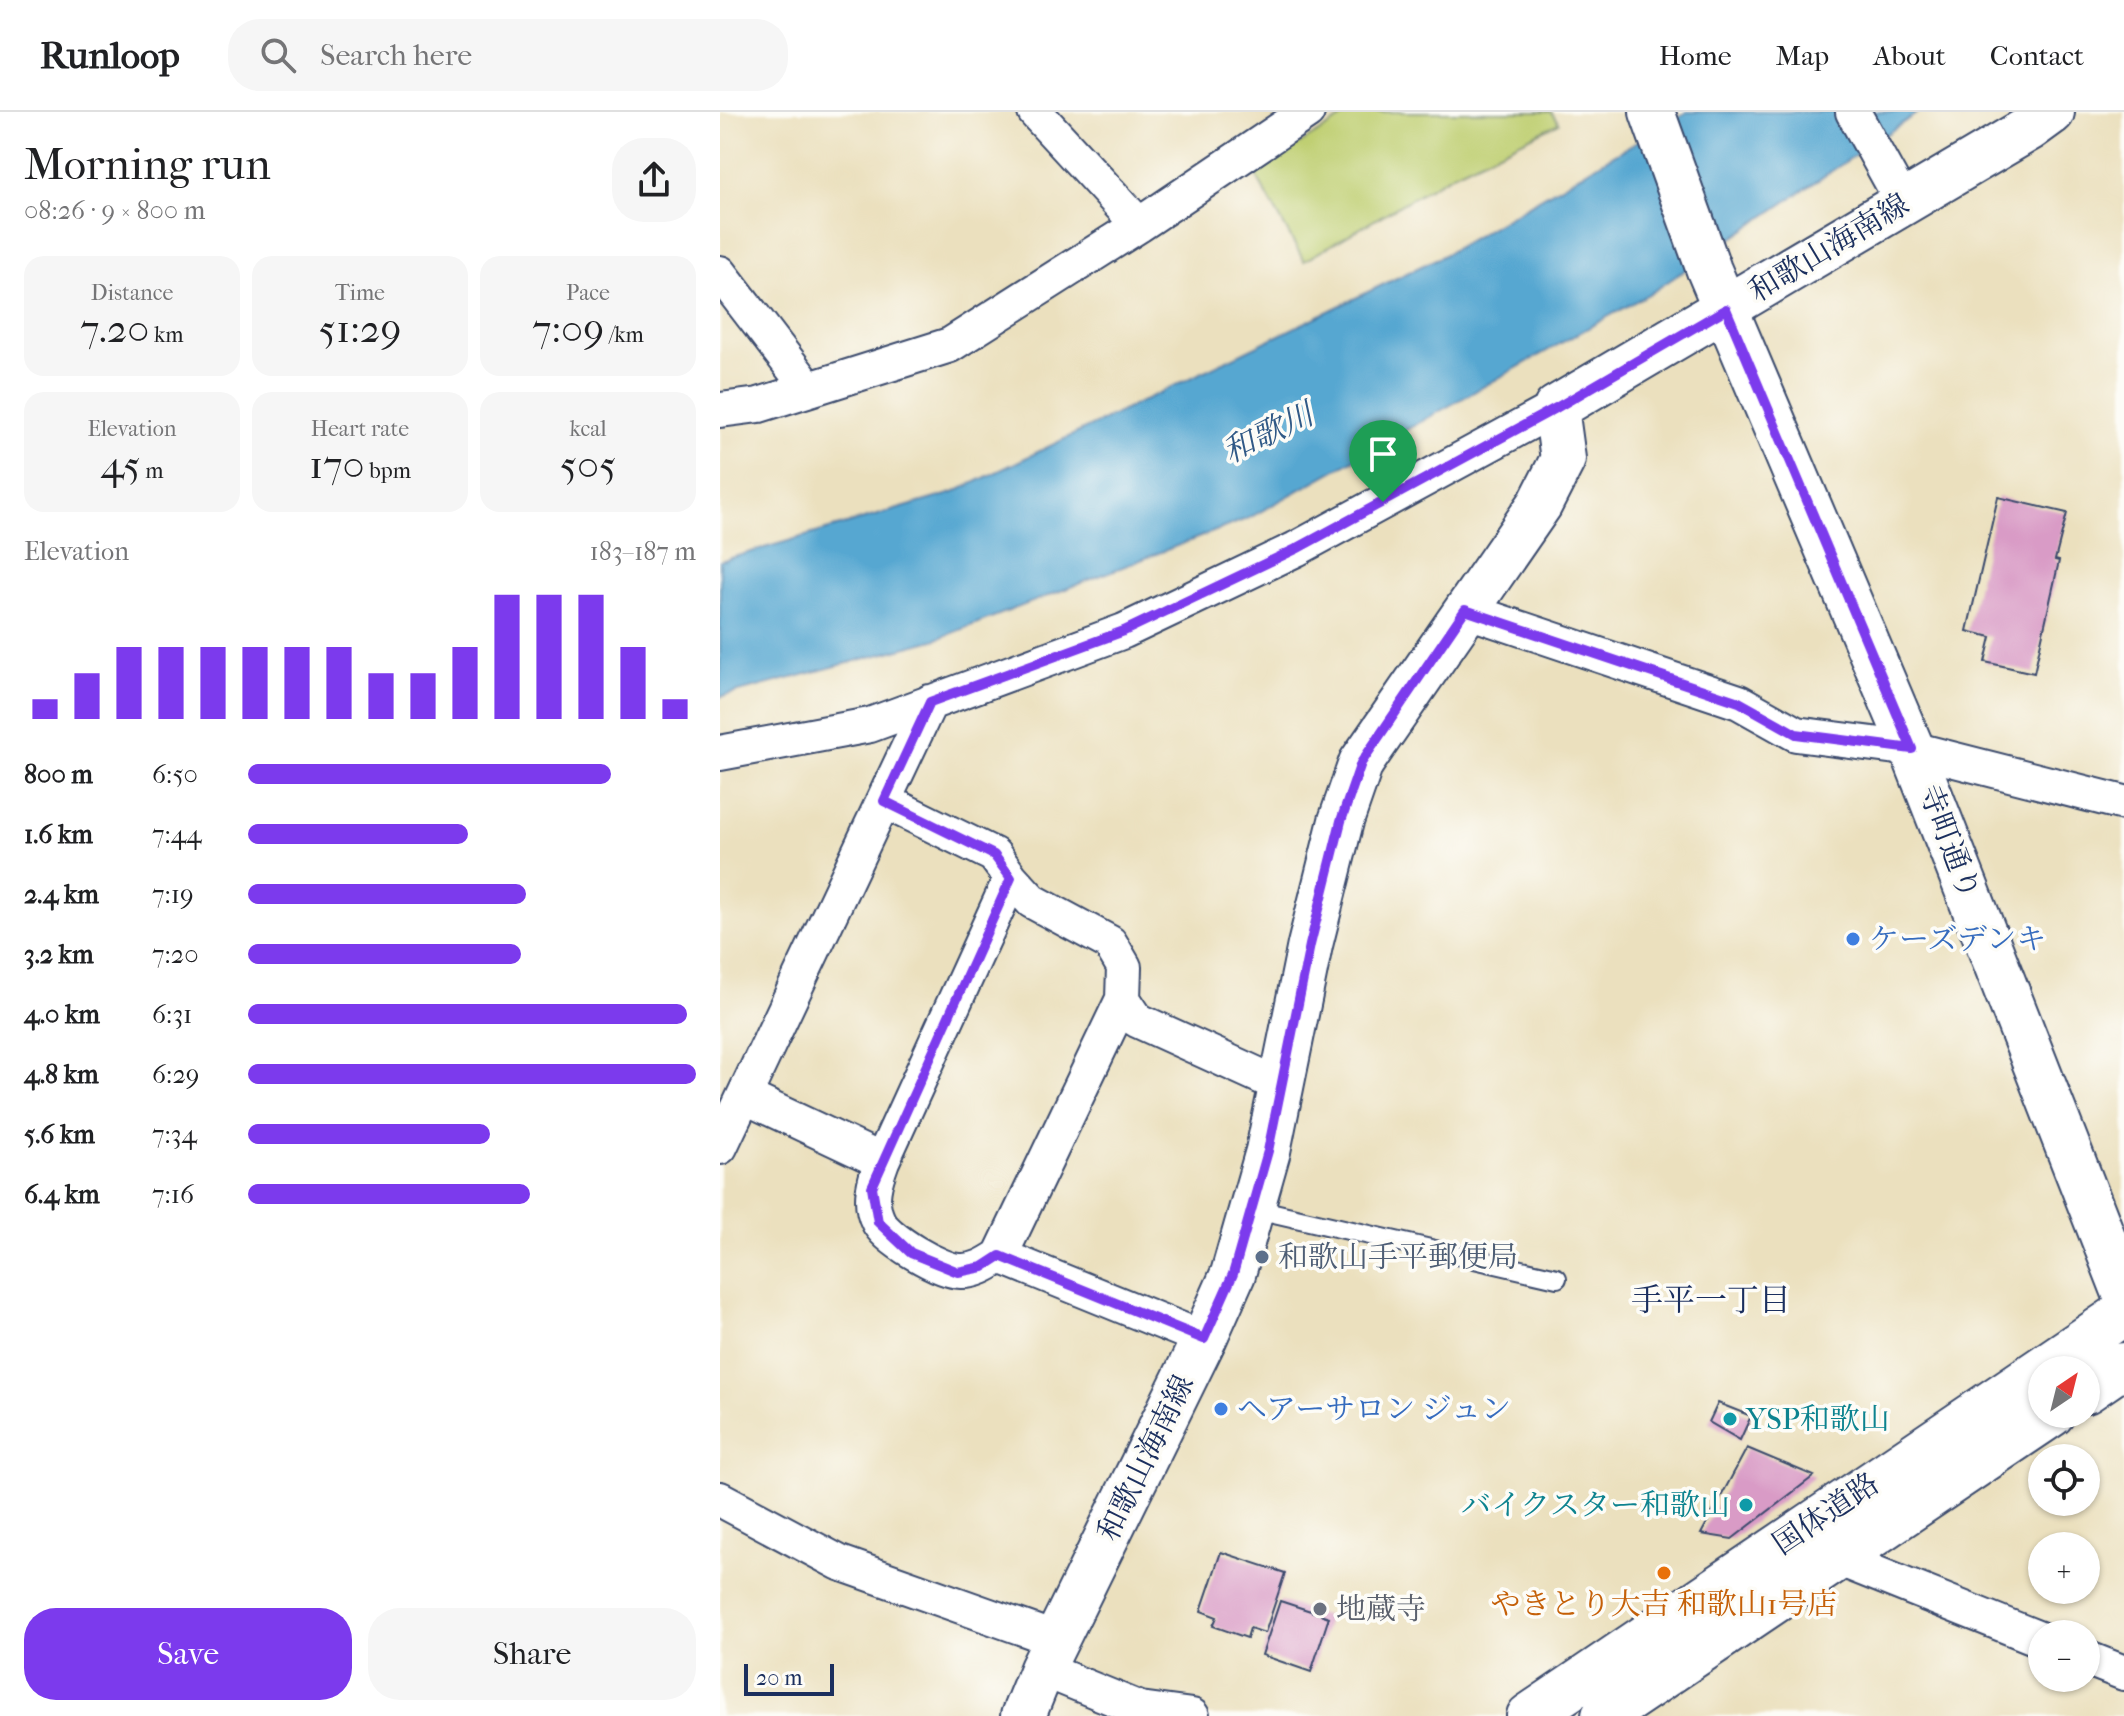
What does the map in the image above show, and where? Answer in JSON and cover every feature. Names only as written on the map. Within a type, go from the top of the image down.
[{"type":"street","points":[[1035,112],[1139,225]]},
{"type":"street","name":"寺町通り","points":[[1652,112],[1718,290],[1912,749],[2124,1291]]},
{"type":"street","points":[[1853,112],[1896,190]]},
{"type":"street","name":"和歌山海南線","points":[[1023,1716],[1049,1654],[1233,1274],[1268,1151],[1310,945],[1341,821],[1361,763],[1540,504],[1563,459],[1556,408],[1718,290],[1896,190],[2030,128],[2052,112]]},
{"type":"street","points":[[720,410],[759,405],[950,345],[1139,225],[1292,116]]},
{"type":"street","points":[[720,273],[809,389]]},
{"type":"street","points":[[720,753],[870,725],[1124,631],[1296,549],[1556,408]]},
{"type":"street","points":[[1465,610],[1739,702],[1796,734],[1912,749],[2124,803]]},
{"type":"street","points":[[720,1147],[930,702]]},
{"type":"street","points":[[884,801],[994,855],[1032,901],[1110,943],[1124,967],[1123,999],[1000,1256],[983,1267],[958,1272],[911,1253],[878,1222],[872,1187],[1011,878]]},
{"type":"street","points":[[1123,999],[1137,1020],[1282,1086]]},
{"type":"street","points":[[744,1096],[882,1161]]},
{"type":"street","points":[[1000,1256],[1204,1339]]},
{"type":"street","name":"国体道路","points":[[1529,1716],[2124,1313]]},
{"type":"street","points":[[2100,1381],[2124,1365]]},
{"type":"street","name":"国体道路","points":[[1604,1716],[2031,1428]]},
{"type":"street","points":[[720,1499],[840,1563],[1049,1654],[1140,1709],[1192,1716]]},
{"type":"street","points":[[1837,1558],[2028,1634]]},
{"type":"street","points":[[2100,1664],[2124,1673]]},
{"type":"lane","points":[[1252,1208],[1557,1278]]},
{"type":"green space","points":[[1352,112],[1551,112],[1559,123],[1455,173],[1304,261],[1254,172]]},
{"type":"water","name":"和歌川","points":[[1687,112],[1919,112],[1654,291],[1249,518],[934,640],[720,697],[720,561],[953,493],[1442,256]]},
{"type":"building","points":[[1998,497],[2067,513],[2034,673],[1985,662],[1991,637],[1967,631]]},
{"type":"building","name":"YSP和歌山","points":[[1718,1403],[1751,1416],[1740,1440],[1709,1422]]},
{"type":"building","name":"バイクスター和歌山","points":[[1747,1448],[1814,1476],[1732,1539],[1701,1534]]},
{"type":"building","points":[[1221,1552],[1285,1573],[1265,1633],[1250,1628],[1247,1638],[1213,1626],[1217,1617],[1201,1611]]},
{"type":"building","points":[[1280,1601],[1329,1617],[1311,1672],[1262,1655]]},
{"type":"place","name":"ケーズデンキ","points":[[1853,939]]},
{"type":"place","name":"和歌山手平郵便局","points":[[1262,1257]]},
{"type":"place","name":"ヘアーサロン ジュン","points":[[1221,1409]]},
{"type":"place","name":"YSP和歌山","points":[[1730,1419]]},
{"type":"place","name":"バイクスター和歌山","points":[[1746,1505]]},
{"type":"place","name":"やきとり大吉 和歌山1号店","points":[[1664,1573]]},
{"type":"place","name":"地蔵寺","points":[[1320,1609]]},
{"type":"district","name":"手平一丁目","points":[[1711,1300]]},
{"type":"route","points":[[1726,309],[1912,749],[1796,734],[1739,702],[1465,610],[1361,763],[1341,821],[1310,945],[1268,1151],[1233,1274],[1204,1339],[1000,1256],[983,1267],[958,1272],[911,1253],[878,1222],[872,1187],[1011,878],[994,855],[884,801],[930,702],[1124,631],[1296,549],[1383,502],[1556,408],[1726,309]]}]
